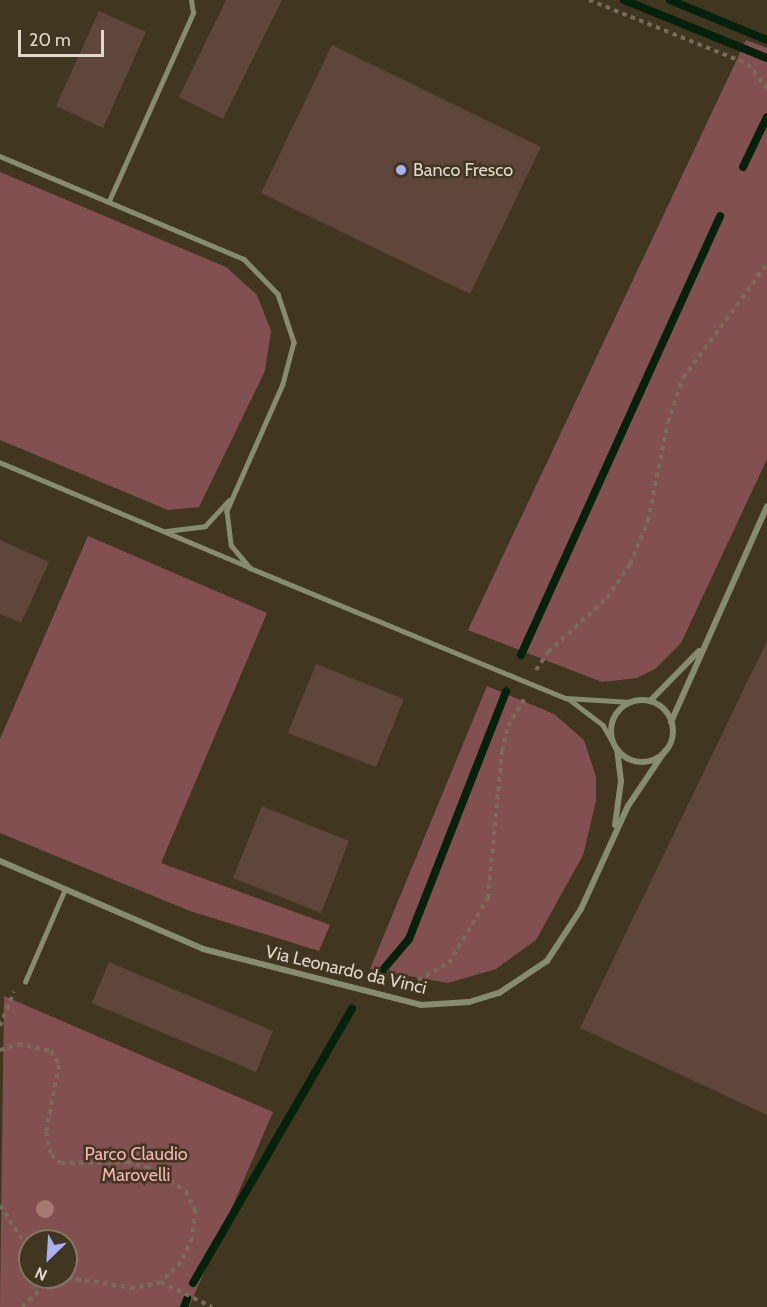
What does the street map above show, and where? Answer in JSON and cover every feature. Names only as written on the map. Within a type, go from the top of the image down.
[{"type":"street","points":[[703,646],[650,701],[630,702],[611,724],[616,747],[641,761],[665,751],[671,722],[767,506]]},
{"type":"street","points":[[650,701],[671,722]]},
{"type":"street","name":"Via Leonardo da Vinci","points":[[614,831],[621,781],[616,747]]},
{"type":"street","name":"Via Leonardo da Vinci","points":[[0,861],[203,949],[421,1005],[454,1005],[499,993],[547,961],[580,909],[614,831],[665,751]]},
{"type":"lane","points":[[109,201],[193,13],[191,0]]},
{"type":"lane","points":[[0,156],[244,259],[262,273],[287,311],[294,342],[290,364],[232,495],[226,534],[250,568]]},
{"type":"lane","points":[[0,463],[566,698],[603,725],[616,747]]},
{"type":"lane","points":[[161,531],[205,526],[232,495]]},
{"type":"lane","points":[[566,698],[630,702]]},
{"type":"lane","points":[[25,982],[65,889]]},
{"type":"path","points":[[589,0],[748,64],[767,88]]},
{"type":"path","points":[[536,671],[548,652],[607,598],[630,564],[648,521],[668,422],[683,378],[767,264]]},
{"type":"path","points":[[399,981],[410,984],[449,963],[488,898],[502,751],[508,726],[525,698]]},
{"type":"path","points":[[0,1026],[10,995],[25,982]]},
{"type":"path","points":[[0,1050],[18,1044],[51,1051],[59,1065],[46,1132],[51,1155],[61,1163],[127,1162],[165,1174],[186,1191],[195,1210],[192,1238],[181,1262],[161,1282],[134,1288],[78,1279]]},
{"type":"path","points":[[0,1204],[18,1233]]},
{"type":"path","points":[[161,1282],[212,1307]]},
{"type":"path","points":[[22,1307],[40,1289]]},
{"type":"green space","points":[[746,40],[767,48],[767,459],[681,643],[655,669],[637,678],[602,682],[468,630]]},
{"type":"green space","points":[[0,172],[226,267],[257,295],[271,331],[265,371],[199,507],[168,510],[0,440]]},
{"type":"green space","points":[[88,536],[267,613],[161,863],[330,925],[319,951],[190,911],[0,833],[0,739]]},
{"type":"green space","points":[[487,686],[554,714],[584,740],[596,777],[596,801],[583,855],[536,940],[496,969],[448,983],[370,969]]},
{"type":"green space","name":"Parco Claudio Marovelli","points":[[4,996],[273,1112],[189,1307],[0,1307]]},
{"type":"building","points":[[226,0],[282,0],[223,119],[179,97]]},
{"type":"building","points":[[99,11],[146,32],[103,128],[56,106]]},
{"type":"building","name":"Banco Fresco","points":[[332,45],[541,147],[470,294],[261,193]]},
{"type":"building","points":[[0,540],[49,562],[21,623],[0,614]]},
{"type":"building","points":[[767,641],[767,1115],[580,1028]]},
{"type":"building","points":[[316,664],[404,699],[376,767],[288,733]]},
{"type":"building","points":[[262,806],[349,841],[321,913],[233,878]]},
{"type":"building","points":[[109,962],[273,1031],[256,1072],[92,1003]]},
{"type":"waterway","points":[[624,0],[767,58]]},
{"type":"waterway","points":[[670,0],[767,40]]},
{"type":"waterway","points":[[743,167],[767,117]]},
{"type":"waterway","points":[[521,655],[720,216]]},
{"type":"waterway","points":[[382,971],[409,939],[506,691]]},
{"type":"waterway","points":[[193,1283],[352,1009]]},
{"type":"waterway","points":[[184,1307],[187,1299]]},
{"type":"place","name":"Banco Fresco","points":[[401,170]]}]
